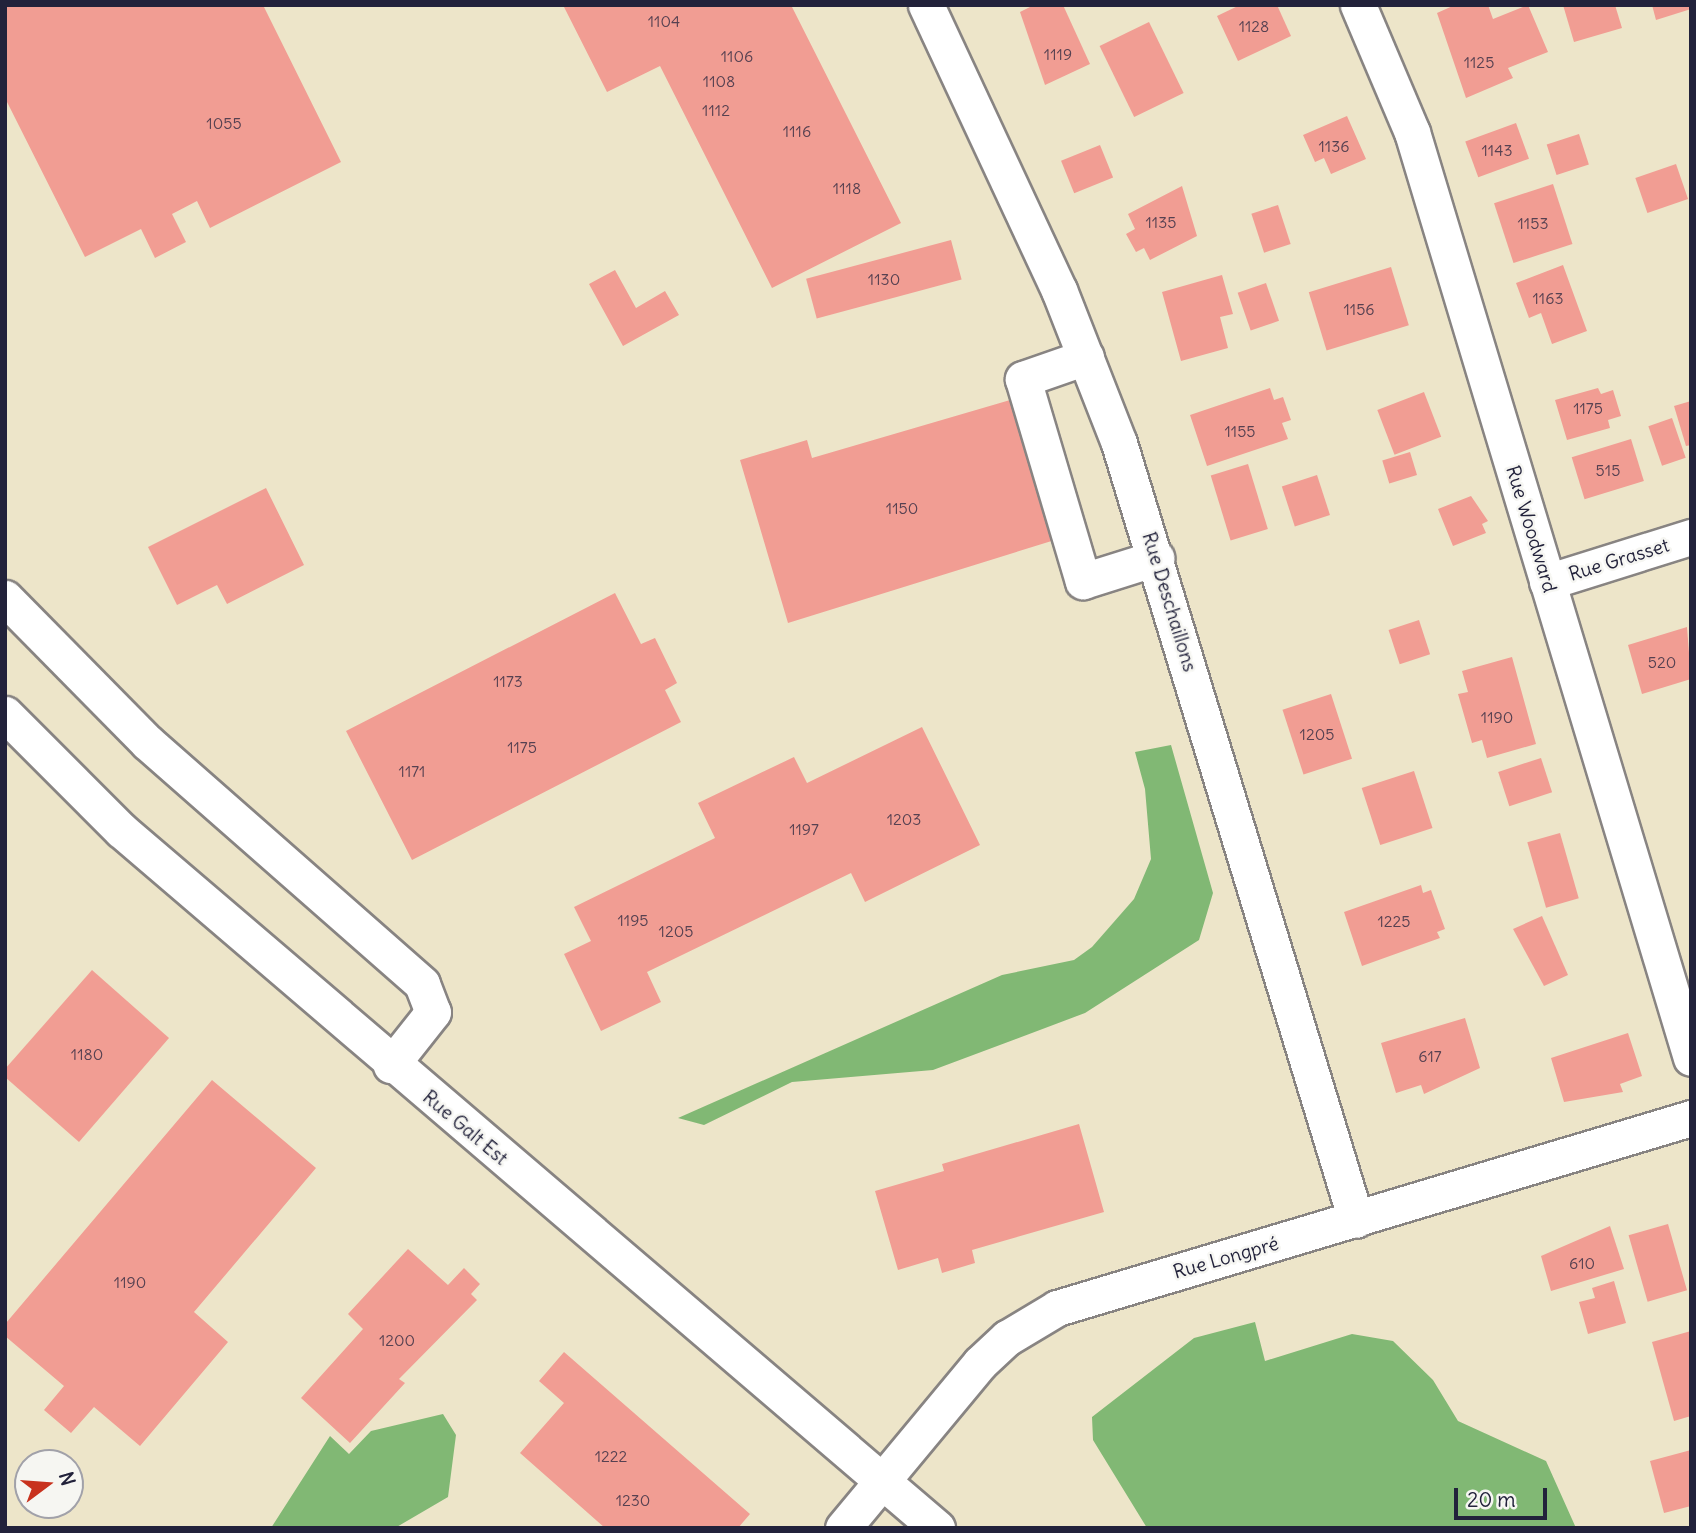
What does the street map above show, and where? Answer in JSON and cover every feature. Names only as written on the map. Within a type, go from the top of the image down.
[{"type":"street","name":"Rue Deschaillons","points":[[926,5],[1086,358],[1156,558],[1356,1220]]},
{"type":"street","name":"Rue Woodward","points":[[1358,5],[1408,120],[1691,1058]]},
{"type":"street","points":[[1086,358],[1023,379],[1083,580],[1156,558]]},
{"type":"street","name":"Rue Grasset","points":[[1547,582],[1691,537]]},
{"type":"street","points":[[5,598],[147,742],[422,984],[433,1012],[391,1065]]},
{"type":"street","name":"Rue Galt Est","points":[[5,714],[121,830],[391,1065],[937,1528]]},
{"type":"street","name":"Rue Longpré","points":[[844,1528],[980,1363],[1032,1320],[1691,1118]]},
{"type":"green space","points":[[1171,745],[1213,893],[1199,940],[1085,1013],[933,1070],[792,1082],[704,1125],[678,1118],[1002,975],[1074,960],[1092,947],[1134,899],[1151,859],[1145,789],[1135,752]]},
{"type":"green space","points":[[1255,1322],[1265,1361],[1352,1334],[1393,1341],[1433,1380],[1458,1421],[1546,1461],[1576,1528],[1147,1528],[1093,1440],[1092,1417],[1194,1338]]},
{"type":"green space","points":[[443,1414],[456,1435],[448,1497],[395,1528],[271,1528],[330,1436],[349,1454],[371,1431]]},
{"type":"building","points":[[5,5],[263,5],[341,162],[210,228],[197,201],[172,214],[186,242],[155,258],[141,229],[85,257],[5,98]]},
{"type":"building","points":[[563,5],[791,5],[901,223],[772,288],[660,66],[607,92]]},
{"type":"building","points":[[1034,5],[1063,5],[1090,64],[1045,85],[1020,12]]},
{"type":"building","points":[[1240,5],[1277,5],[1291,36],[1238,61],[1217,16]]},
{"type":"building","points":[[1455,5],[1488,5],[1493,19],[1528,5],[1548,52],[1508,68],[1513,78],[1466,98],[1437,13]]},
{"type":"building","points":[[1563,5],[1615,5],[1622,28],[1574,42]]},
{"type":"building","points":[[1652,5],[1691,5],[1691,9],[1656,20]]},
{"type":"building","points":[[1149,22],[1184,93],[1134,117],[1100,46]]},
{"type":"building","points":[[1347,116],[1366,159],[1331,174],[1324,158],[1315,162],[1303,135]]},
{"type":"building","points":[[1516,123],[1529,159],[1478,177],[1465,141]]},
{"type":"building","points":[[1579,134],[1589,164],[1557,175],[1547,145]]},
{"type":"building","points":[[1100,145],[1113,177],[1074,193],[1061,161]]},
{"type":"building","points":[[1676,164],[1688,199],[1647,213],[1635,178]]},
{"type":"building","points":[[1553,184],[1572,244],[1514,263],[1494,203]]},
{"type":"building","points":[[1182,186],[1197,236],[1150,260],[1144,248],[1136,252],[1126,234],[1135,229],[1128,214]]},
{"type":"building","points":[[1278,205],[1291,244],[1264,253],[1251,214]]},
{"type":"building","points":[[951,240],[962,280],[817,318],[806,279]]},
{"type":"building","points":[[1563,265],[1587,331],[1552,344],[1541,313],[1529,318],[1516,283]]},
{"type":"building","points":[[1391,267],[1409,325],[1327,350],[1309,292]]},
{"type":"building","points":[[615,270],[636,308],[665,291],[679,315],[623,346],[589,284]]},
{"type":"building","points":[[1222,275],[1233,314],[1220,317],[1228,348],[1181,361],[1162,292]]},
{"type":"building","points":[[1266,283],[1279,321],[1251,331],[1238,293]]},
{"type":"building","points":[[1270,388],[1274,400],[1283,397],[1291,420],[1282,423],[1288,439],[1207,466],[1190,415]]},
{"type":"building","points":[[1598,388],[1601,394],[1613,390],[1621,416],[1608,420],[1610,428],[1567,440],[1555,400]]},
{"type":"building","points":[[1424,392],[1441,437],[1395,455],[1377,410]]},
{"type":"building","points":[[1017,398],[1058,539],[788,623],[740,460],[807,440],[812,458]]},
{"type":"building","points":[[1691,401],[1691,445],[1686,446],[1674,406]]},
{"type":"building","points":[[1672,418],[1686,458],[1662,466],[1648,426]]},
{"type":"building","points":[[1631,439],[1644,481],[1585,499],[1572,457]]},
{"type":"building","points":[[1410,452],[1417,475],[1389,483],[1382,460]]},
{"type":"building","points":[[1248,464],[1268,529],[1231,540],[1211,475]]},
{"type":"building","points":[[1317,475],[1330,515],[1295,526],[1282,486]]},
{"type":"building","points":[[266,488],[304,565],[227,604],[217,585],[177,605],[148,547]]},
{"type":"building","points":[[1471,496],[1488,521],[1482,524],[1486,533],[1453,546],[1438,509]]},
{"type":"building","points":[[615,593],[641,644],[655,638],[677,683],[665,690],[681,722],[412,860],[346,731]]},
{"type":"building","points":[[1419,620],[1430,654],[1400,664],[1389,630]]},
{"type":"building","points":[[1687,627],[1691,679],[1642,694],[1628,645]]},
{"type":"building","points":[[1512,657],[1536,744],[1487,758],[1482,740],[1472,743],[1458,694],[1468,692],[1462,671]]},
{"type":"building","points":[[1331,694],[1352,759],[1304,774],[1282,710]]},
{"type":"building","points":[[922,727],[980,845],[865,902],[851,873],[647,972],[661,1002],[601,1031],[564,954],[591,941],[574,907],[715,838],[698,803],[794,757],[807,783]]},
{"type":"building","points":[[1541,758],[1552,792],[1509,806],[1498,772]]},
{"type":"building","points":[[1414,771],[1433,828],[1380,845],[1362,788]]},
{"type":"building","points":[[1560,833],[1579,898],[1546,908],[1527,842]]},
{"type":"building","points":[[1421,885],[1423,893],[1431,890],[1445,929],[1437,932],[1440,938],[1362,966],[1344,912]]},
{"type":"building","points":[[1542,916],[1568,975],[1544,986],[1513,929]]},
{"type":"building","points":[[92,970],[169,1038],[79,1142],[5,1077],[5,1069]]},
{"type":"building","points":[[1465,1018],[1480,1068],[1424,1094],[1421,1085],[1396,1093],[1381,1043]]},
{"type":"building","points":[[1628,1033],[1642,1076],[1620,1084],[1623,1092],[1564,1102],[1551,1058]]},
{"type":"building","points":[[212,1080],[316,1168],[194,1312],[228,1342],[140,1446],[94,1407],[71,1433],[44,1410],[64,1386],[5,1336],[6,1323]]},
{"type":"building","points":[[1079,1124],[1104,1212],[972,1250],[975,1263],[942,1273],[938,1258],[898,1270],[875,1191],[944,1171],[942,1164]]},
{"type":"building","points":[[1668,1224],[1687,1290],[1648,1302],[1629,1235]]},
{"type":"building","points":[[1610,1226],[1624,1269],[1551,1291],[1541,1256]]},
{"type":"building","points":[[408,1249],[448,1285],[464,1268],[480,1284],[471,1294],[477,1300],[399,1379],[405,1383],[350,1443],[301,1398],[363,1329],[348,1314]]},
{"type":"building","points":[[1614,1281],[1626,1323],[1588,1334],[1579,1302],[1595,1298],[1592,1288]]},
{"type":"building","points":[[1691,1331],[1691,1416],[1674,1421],[1652,1342]]},
{"type":"building","points":[[564,1352],[750,1514],[738,1528],[605,1528],[520,1453],[564,1403],[539,1381]]},
{"type":"building","points":[[1691,1450],[1691,1506],[1664,1513],[1650,1461]]}]
